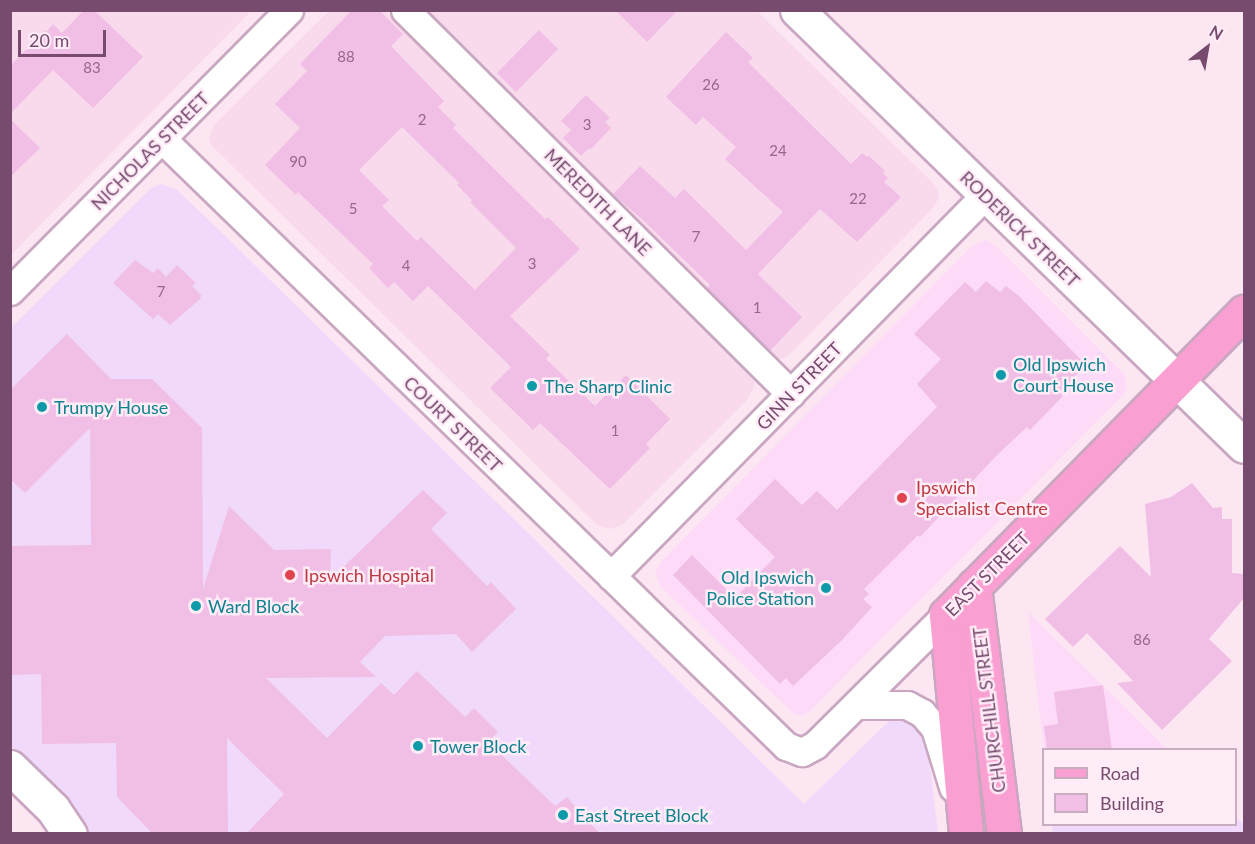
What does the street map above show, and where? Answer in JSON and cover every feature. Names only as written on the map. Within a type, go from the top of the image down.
[{"type":"main road","name":"EAST STREET","points":[[946,615],[1245,312]]},
{"type":"main road","name":"CHURCHILL STREET","points":[[974,586],[1004,834]]},
{"type":"main road","name":"CHURCHILL STREET","points":[[946,615],[964,820]]},
{"type":"street","name":"NICHOLAS STREET","points":[[10,291],[289,10]]},
{"type":"street","name":"MEREDITH LANE","points":[[405,10],[791,394]]},
{"type":"street","name":"RODERICK STREET","points":[[797,10],[1245,446]]},
{"type":"street","name":"COURT STREET","points":[[162,139],[462,434],[746,708]]},
{"type":"street","name":"GINN STREET","points":[[611,576],[985,195]]},
{"type":"street","name":"EAST STREET","points":[[746,708],[782,744],[802,752],[816,745],[946,615]]},
{"type":"street","points":[[856,705],[907,705],[922,713],[935,728],[964,820]]},
{"type":"street","points":[[10,767],[53,809],[70,834]]},
{"type":"shaded area","points":[[11,11],[251,11],[11,255]]},
{"type":"shaded area","points":[[329,11],[385,11],[753,374],[755,384],[748,399],[622,525],[610,529],[597,525],[211,145],[209,138],[214,125]]},
{"type":"shaded area","points":[[417,11],[757,11],[932,182],[939,193],[938,200],[930,211],[788,356],[776,361]]},
{"type":"shaded area","name":"Ipswich Hospital","points":[[161,184],[177,190],[217,228],[804,804],[888,722],[901,718],[912,721],[922,732],[928,749],[938,833],[81,833],[56,796],[11,751],[10,329],[151,188]]},
{"type":"shaded area","points":[[986,240],[998,248],[1124,374],[1127,387],[1123,395],[810,711],[802,716],[794,714],[660,586],[655,572],[661,562],[971,247]]},
{"type":"shaded area","points":[[1028,612],[1166,748],[1044,748]]},
{"type":"shaded area","points":[[1237,818],[1244,825],[1244,833],[1053,834],[1052,826],[1237,826]]},
{"type":"building","points":[[84,10],[94,10],[143,57],[93,108],[53,70],[10,114],[10,66],[53,24],[62,33]]},
{"type":"building","points":[[352,10],[379,10],[403,34],[391,46],[444,101],[438,107],[456,125],[453,128],[545,219],[548,217],[580,249],[510,316],[550,355],[546,359],[595,406],[626,375],[670,419],[646,444],[650,448],[610,489],[540,423],[533,430],[490,388],[511,367],[428,286],[413,301],[394,282],[388,288],[369,268],[373,264],[298,192],[296,195],[265,165],[300,128],[275,104],[307,71],[300,64]],"holes":[[[402,127],[459,183],[457,185],[472,200],[470,202],[516,248],[475,290],[421,237],[417,241],[382,206],[389,200],[359,170]]]},
{"type":"building","points":[[615,10],[678,10],[647,42]]},
{"type":"building","points":[[539,30],[558,49],[516,92],[497,73]]},
{"type":"building","points":[[726,32],[753,58],[748,62],[851,164],[862,153],[869,156],[885,171],[883,173],[888,178],[884,182],[901,197],[857,242],[820,209],[758,274],[802,317],[770,351],[707,288],[710,285],[613,194],[640,166],[675,198],[684,189],[746,250],[783,212],[725,159],[736,147],[703,117],[696,125],[666,97]]},
{"type":"building","points":[[586,95],[610,118],[605,122],[611,128],[581,156],[563,138],[571,130],[561,121]]},
{"type":"building","points":[[10,119],[40,148],[10,177]]},
{"type":"building","points":[[135,260],[153,273],[158,268],[166,277],[177,265],[196,283],[192,286],[201,295],[200,299],[170,325],[158,314],[153,319],[113,283]]},
{"type":"building","points":[[986,281],[1000,292],[1006,286],[1019,296],[1086,365],[1059,392],[1063,396],[1030,430],[1027,427],[998,454],[920,537],[918,535],[864,589],[869,594],[863,599],[872,607],[843,639],[793,686],[786,678],[780,684],[673,575],[692,555],[735,598],[775,557],[736,519],[775,479],[802,505],[817,491],[837,510],[937,407],[917,384],[941,359],[914,334],[965,282],[976,292]]},
{"type":"building","points":[[67,334],[111,379],[152,379],[202,428],[203,589],[229,506],[274,550],[331,549],[330,580],[423,490],[447,513],[431,529],[487,586],[491,582],[516,609],[472,652],[456,634],[385,636],[360,662],[376,677],[266,678],[327,738],[381,683],[394,695],[417,671],[465,717],[474,708],[498,732],[488,742],[555,806],[567,797],[600,834],[246,834],[284,794],[227,738],[228,834],[153,834],[117,797],[116,743],[42,744],[41,674],[10,675],[10,546],[91,545],[90,428],[25,493],[10,479],[10,390]]},
{"type":"building","points":[[1192,483],[1213,508],[1222,507],[1222,519],[1232,519],[1232,573],[1245,574],[1245,597],[1209,639],[1232,661],[1162,730],[1117,683],[1133,681],[1087,633],[1073,647],[1045,619],[1120,546],[1151,577],[1145,504],[1171,497]]},
{"type":"building","points":[[1103,685],[1112,748],[1047,748],[1044,726],[1058,724],[1054,692]]},
{"type":"place","name":"Old Ipswich Court House","points":[[1001,375]]},
{"type":"place","name":"The Sharp Clinic","points":[[532,386]]},
{"type":"place","name":"Trumpy House","points":[[42,407]]},
{"type":"place","name":"Ipswich Specialist Centre","points":[[902,498]]},
{"type":"place","name":"Ipswich Hospital","points":[[290,575]]},
{"type":"place","name":"Old Ipswich Police Station","points":[[826,588]]},
{"type":"place","name":"Ward Block","points":[[196,606]]},
{"type":"place","name":"Tower Block","points":[[418,746]]},
{"type":"place","name":"East Street Block","points":[[563,815]]}]
